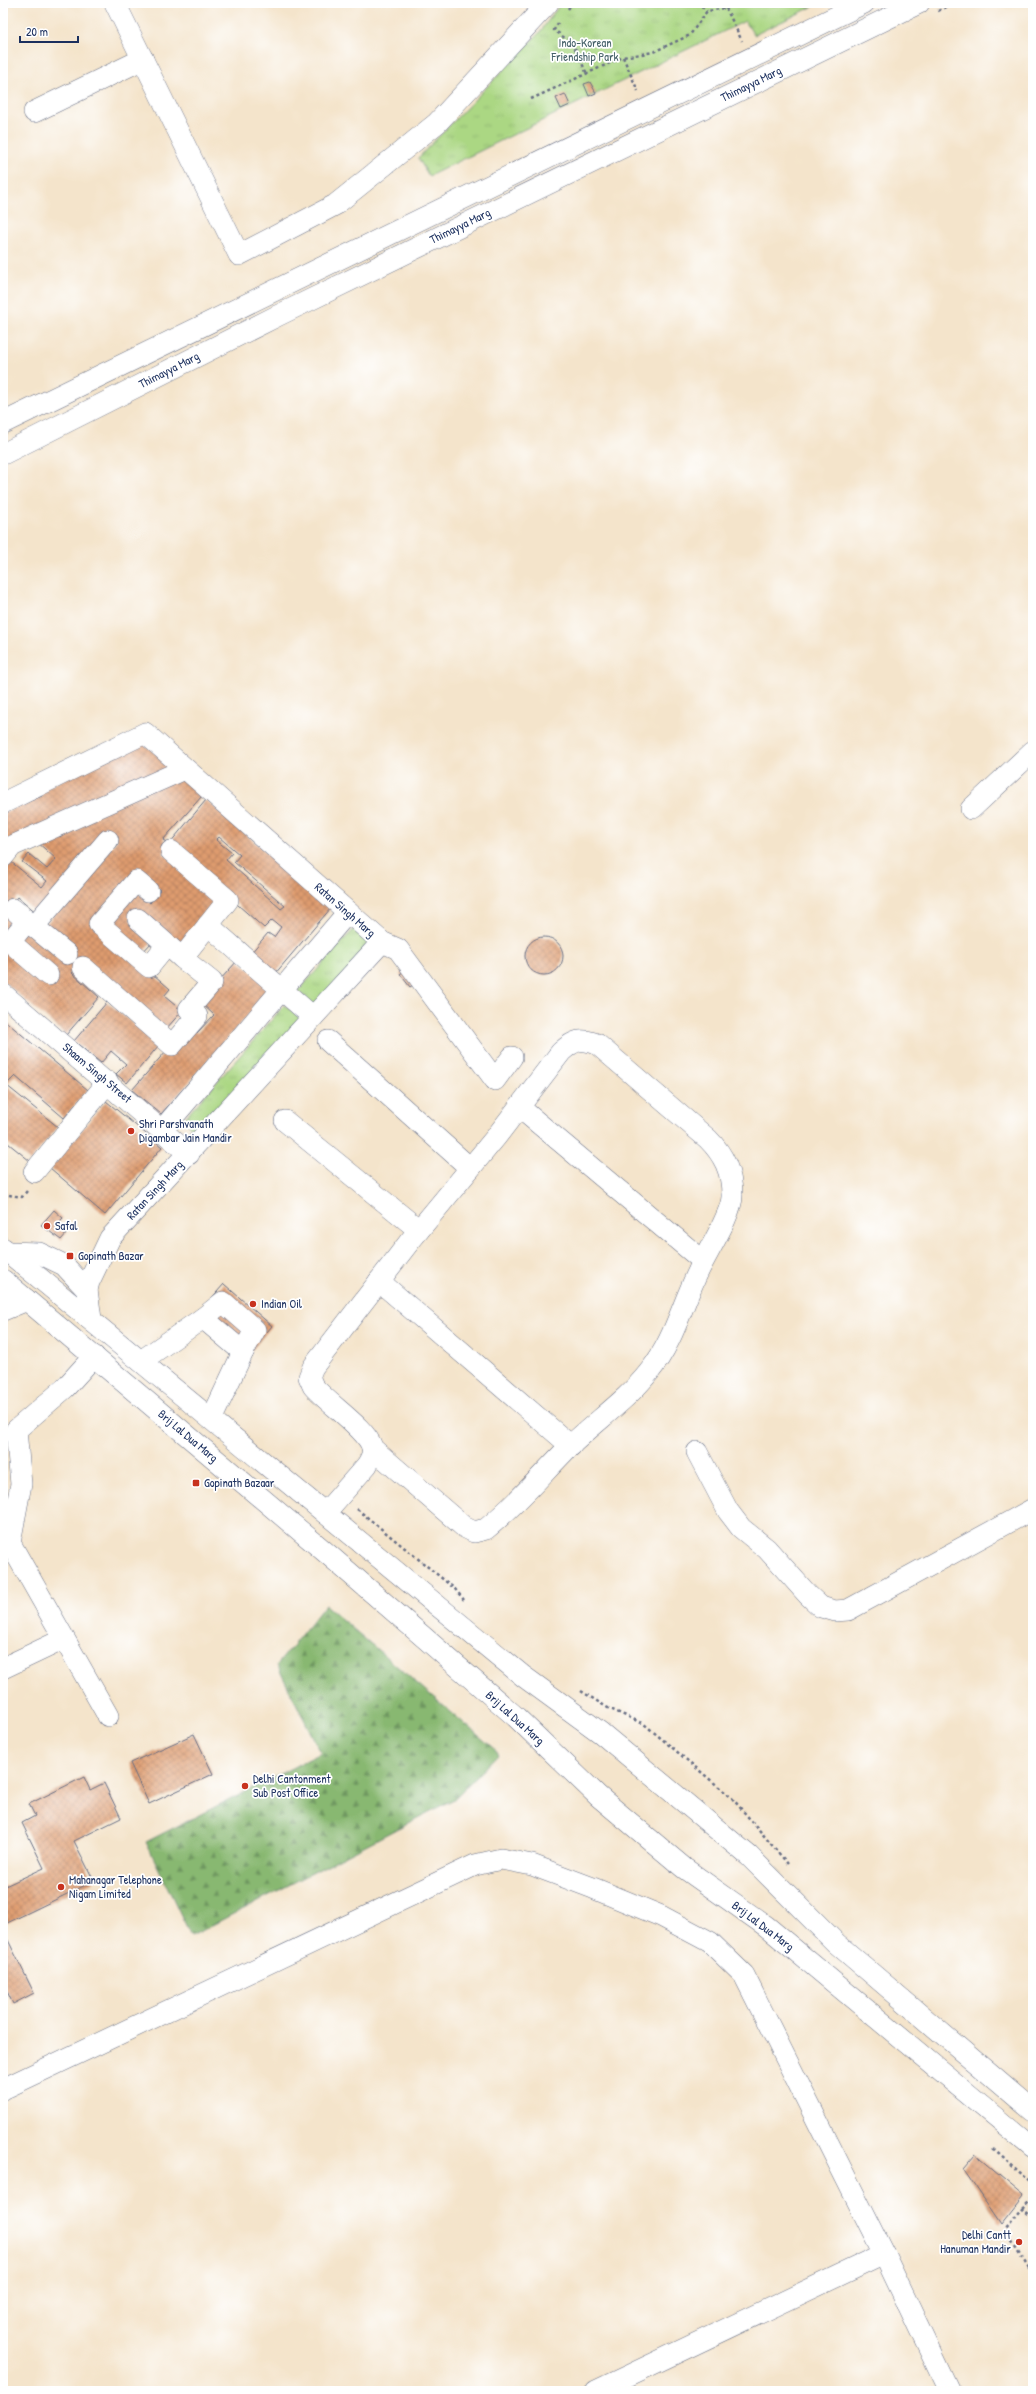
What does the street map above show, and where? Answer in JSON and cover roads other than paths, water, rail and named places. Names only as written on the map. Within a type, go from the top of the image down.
[{"type":"street","points":[[115,3],[239,255],[336,205],[431,128],[556,8]]},
{"type":"street","name":"Thimayya Marg","points":[[3,423],[750,57],[864,3]]},
{"type":"street","name":"Thimayya Marg","points":[[3,454],[277,316],[919,3]]},
{"type":"street","points":[[34,112],[143,59]]},
{"type":"street","points":[[266,294],[277,316]]},
{"type":"street","name":"Ratan Singh Marg","points":[[3,803],[145,733],[382,942],[189,1154],[110,1238],[101,1254],[88,1290]]},
{"type":"street","points":[[971,809],[1033,751]]},
{"type":"street","points":[[3,857],[12,846],[185,769]]},
{"type":"street","points":[[48,975],[6,939],[108,840]]},
{"type":"street","points":[[148,891],[136,881],[99,924],[149,967],[175,952],[208,925],[228,900],[171,851]]},
{"type":"street","points":[[162,1130],[348,912]]},
{"type":"street","points":[[25,919],[67,954]]},
{"type":"street","points":[[83,967],[172,1045],[197,1016],[189,1008],[212,982],[138,920]]},
{"type":"street","points":[[208,925],[314,1017]]},
{"type":"street","points":[[382,942],[398,949],[495,1080],[512,1057]]},
{"type":"street","name":"Shaam Singh Street","points":[[3,994],[108,1082],[189,1154]]},
{"type":"street","points":[[585,1040],[597,1044],[708,1139],[726,1162],[732,1196],[728,1211],[703,1261],[660,1358],[624,1398],[571,1446],[498,1519],[486,1529],[474,1532],[464,1528],[372,1448],[364,1434],[321,1396],[313,1386],[309,1377],[313,1367],[379,1281],[470,1168],[561,1052],[573,1041],[585,1040]]},
{"type":"street","points":[[328,1041],[470,1168]]},
{"type":"street","points":[[34,1172],[108,1082]]},
{"type":"street","points":[[519,1107],[703,1261]]},
{"type":"street","points":[[285,1120],[419,1230]]},
{"type":"street","points":[[6,1250],[38,1253],[64,1265],[88,1290],[91,1319]]},
{"type":"street","points":[[6,1250],[212,1418],[523,1676],[601,1733],[749,1856],[836,1943],[1033,2111]]},
{"type":"street","name":"Brij Lal Dua Marg","points":[[3,1280],[330,1556],[498,1702],[598,1796],[684,1868],[766,1926],[1033,2148]]},
{"type":"street","points":[[379,1281],[571,1446]]},
{"type":"street","points":[[3,1310],[27,1300]]},
{"type":"street","points":[[141,1361],[203,1318],[243,1352],[212,1418]]},
{"type":"street","points":[[94,1356],[65,1388],[9,1433],[21,1484],[7,1545],[64,1639],[108,1716]]},
{"type":"street","points":[[325,1513],[367,1465],[372,1457],[372,1448]]},
{"type":"street","points":[[697,1452],[728,1511],[742,1528],[767,1549],[808,1595],[821,1607],[835,1611],[848,1610],[1033,1509]]},
{"type":"street","points":[[3,1668],[64,1639]]},
{"type":"street","points":[[3,2089],[475,1865],[501,1859],[532,1865],[661,1916],[710,1942],[744,1976],[884,2254],[949,2391]]},
{"type":"street","points":[[596,2391],[884,2254]]},
{"type":"place","name":"Shri Parshvanath Digambar Jain Mandir","points":[[131,1131]]},
{"type":"place","name":"Safal","points":[[47,1226]]},
{"type":"place","name":"Gopinath Bazar","points":[[70,1256]]},
{"type":"place","name":"Indian Oil","points":[[253,1304]]},
{"type":"place","name":"Gopinath Bazaar","points":[[196,1483]]},
{"type":"place","name":"Delhi Cantonment Sub Post Office","points":[[245,1786]]},
{"type":"place","name":"Mahanagar Telephone Nigam Limited","points":[[61,1887]]},
{"type":"place","name":"Delhi Cantt Hanuman Mandir","points":[[1019,2242]]},
{"type":"park label","name":"Indo-Korean Friendship Park","points":[[585,50]]}]
